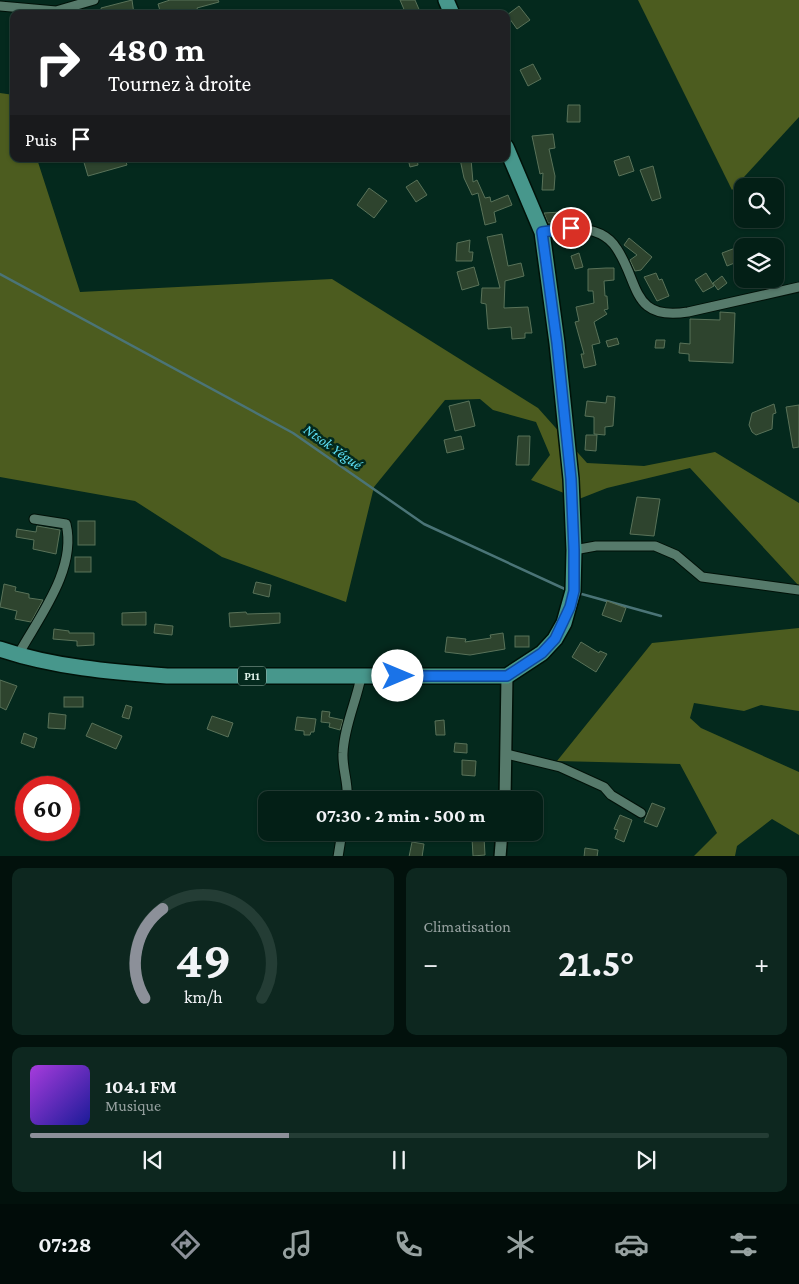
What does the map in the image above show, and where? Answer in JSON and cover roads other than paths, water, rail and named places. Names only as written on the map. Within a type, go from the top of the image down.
[{"type":"main road","points":[[507,676],[542,653],[555,639],[564,623],[574,591],[571,479],[558,352],[542,232],[510,156]]},
{"type":"main road","name":"P11","points":[[0,649],[18,655],[123,673],[158,675],[507,676]]},
{"type":"street","points":[[59,10],[94,0]]},
{"type":"street","points":[[0,6],[45,10]]},
{"type":"street","points":[[542,232],[571,228],[594,232],[610,241],[617,248],[639,299],[649,308],[660,312],[675,314],[688,312],[799,287]]},
{"type":"street","points":[[18,655],[61,578],[66,562],[66,524],[34,519]]},
{"type":"street","points":[[574,550],[596,546],[655,546],[676,555],[702,577],[799,590]]},
{"type":"street","points":[[347,791],[343,754],[345,733],[361,676]]},
{"type":"street","points":[[505,791],[507,676]]},
{"type":"street","points":[[507,754],[560,767],[604,787],[611,795],[641,813]]},
{"type":"street","points":[[338,856],[340,841]]},
{"type":"street","points":[[500,856],[501,841]]},
{"type":"waterway","name":"Ntsok Yégué","points":[[0,274],[293,433],[424,524],[567,590]]},
{"type":"waterway","name":"Ntsok Yégué","points":[[578,593],[661,616]]}]
